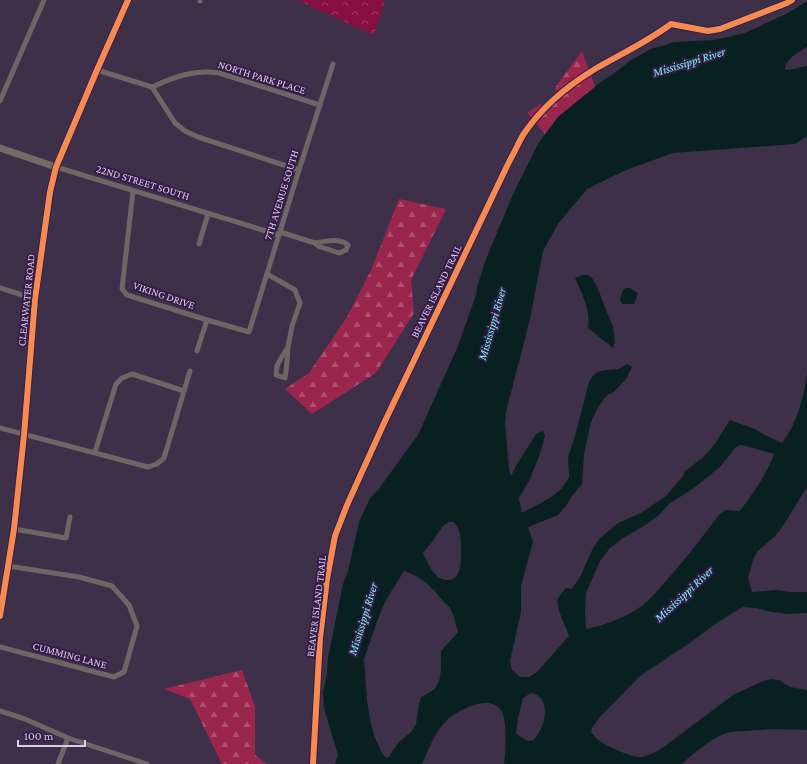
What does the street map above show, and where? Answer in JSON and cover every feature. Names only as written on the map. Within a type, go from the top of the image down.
[{"type":"street","points":[[0,101],[44,0]]},
{"type":"street","name":"CLEARWATER ROAD","points":[[0,616],[14,529],[24,435],[35,299],[50,192],[56,167],[128,0]]},
{"type":"street","name":"7TH AVENUE SOUTH","points":[[249,332],[333,64]]},
{"type":"street","points":[[97,70],[152,88],[175,123],[185,131],[198,137],[299,170]]},
{"type":"street","name":"NORTH PARK PLACE","points":[[152,88],[189,73],[209,71],[320,105]]},
{"type":"street","name":"22ND STREET SOUTH","points":[[0,148],[208,214],[315,243]]},
{"type":"street","name":"VIKING DRIVE","points":[[133,191],[122,289],[127,295],[249,332]]},
{"type":"street","points":[[199,244],[208,214]]},
{"type":"street","points":[[336,241],[348,245],[346,250],[339,254],[318,246],[315,243],[336,241]]},
{"type":"street","points":[[267,274],[295,290],[300,303],[292,326],[285,378],[276,375],[277,366],[288,347]]},
{"type":"street","points":[[0,288],[35,299]]},
{"type":"street","points":[[197,351],[207,320]]},
{"type":"street","points":[[0,428],[148,467],[157,464],[164,458],[190,371]]},
{"type":"street","points":[[95,452],[116,384],[122,378],[132,374],[184,391]]},
{"type":"street","points":[[14,529],[66,538],[70,517]]},
{"type":"street","name":"CUMMING LANE","points":[[0,647],[114,677],[124,672],[137,626],[130,604],[112,586],[80,577],[8,566]]},
{"type":"street","points":[[0,711],[25,719],[68,738],[147,764]]},
{"type":"street","points":[[58,764],[68,738]]},
{"type":"green space","points":[[297,0],[385,0],[374,35]]},
{"type":"green space","points":[[582,51],[595,87],[558,117],[545,134],[527,113],[541,104],[546,105],[558,94],[555,88]]},
{"type":"green space","points":[[399,199],[446,209],[411,280],[414,313],[376,373],[312,414],[285,389],[309,373],[347,317],[372,268]]},
{"type":"green space","points":[[242,670],[255,707],[255,755],[267,764],[222,764],[190,699],[164,689]]},
{"type":"water","name":"Mississippi River","points":[[807,1],[807,47],[787,62],[785,70],[807,66],[807,136],[795,144],[673,153],[626,170],[587,189],[558,224],[543,251],[530,319],[506,412],[505,422],[509,469],[511,476],[537,433],[543,431],[545,436],[530,479],[519,498],[522,513],[550,498],[561,489],[569,478],[568,457],[589,382],[595,374],[605,370],[618,369],[627,364],[632,367],[626,379],[614,392],[607,395],[593,417],[584,455],[582,484],[558,515],[528,527],[533,542],[521,586],[521,612],[510,661],[512,670],[520,677],[529,677],[537,672],[569,636],[559,612],[557,602],[558,598],[566,588],[572,589],[580,577],[593,548],[600,538],[618,523],[641,513],[666,496],[683,476],[685,471],[709,451],[730,420],[755,429],[782,443],[796,418],[807,371],[807,487],[783,526],[754,557],[748,578],[752,592],[776,590],[807,592],[807,613],[788,614],[743,607],[718,622],[640,676],[600,717],[592,728],[591,732],[601,742],[618,751],[637,757],[646,756],[661,749],[733,695],[771,679],[779,680],[790,687],[807,690],[807,730],[784,729],[735,731],[727,733],[707,743],[682,764],[504,764],[506,745],[504,717],[497,706],[491,703],[483,703],[458,712],[442,725],[429,747],[422,764],[335,764],[338,755],[324,708],[323,693],[327,674],[328,658],[343,584],[348,571],[359,522],[370,498],[378,490],[418,435],[458,346],[476,295],[486,259],[514,192],[538,144],[558,117],[602,81],[631,60],[651,49],[673,42],[714,40],[745,33],[788,13]],"holes":[[[740,445],[774,454],[763,477],[740,511],[725,510],[719,515],[673,573],[655,594],[643,605],[616,620],[586,629],[586,593],[600,561],[610,548],[623,538],[647,524],[658,516],[669,504],[694,488],[721,466],[736,447]],[[449,522],[454,522],[459,530],[461,537],[461,563],[456,577],[444,580],[436,575],[429,566],[423,553],[441,528]],[[404,571],[410,573],[426,583],[450,608],[458,632],[441,651],[440,677],[436,687],[421,697],[416,724],[411,732],[399,742],[388,758],[382,753],[375,738],[371,724],[367,701],[364,659],[386,600]],[[531,693],[540,697],[544,705],[545,714],[543,724],[534,740],[528,741],[516,734],[523,698]]]},
{"type":"water","points":[[582,275],[588,275],[597,286],[613,326],[615,342],[613,348],[588,328],[589,322],[587,309],[575,278]]},
{"type":"water","points":[[625,288],[630,288],[638,293],[634,304],[622,304],[620,300],[622,292]]},
{"type":"cycle path","points":[[0,616],[14,529],[24,435],[35,299],[50,192],[56,167],[128,0]]},
{"type":"cycle path","name":"BEAVER ISLAND TRAIL","points":[[313,764],[320,638],[327,579],[335,536],[347,505],[385,421],[523,135],[546,107],[574,83],[595,69],[653,37],[671,24],[708,31],[720,29],[792,0]]}]
